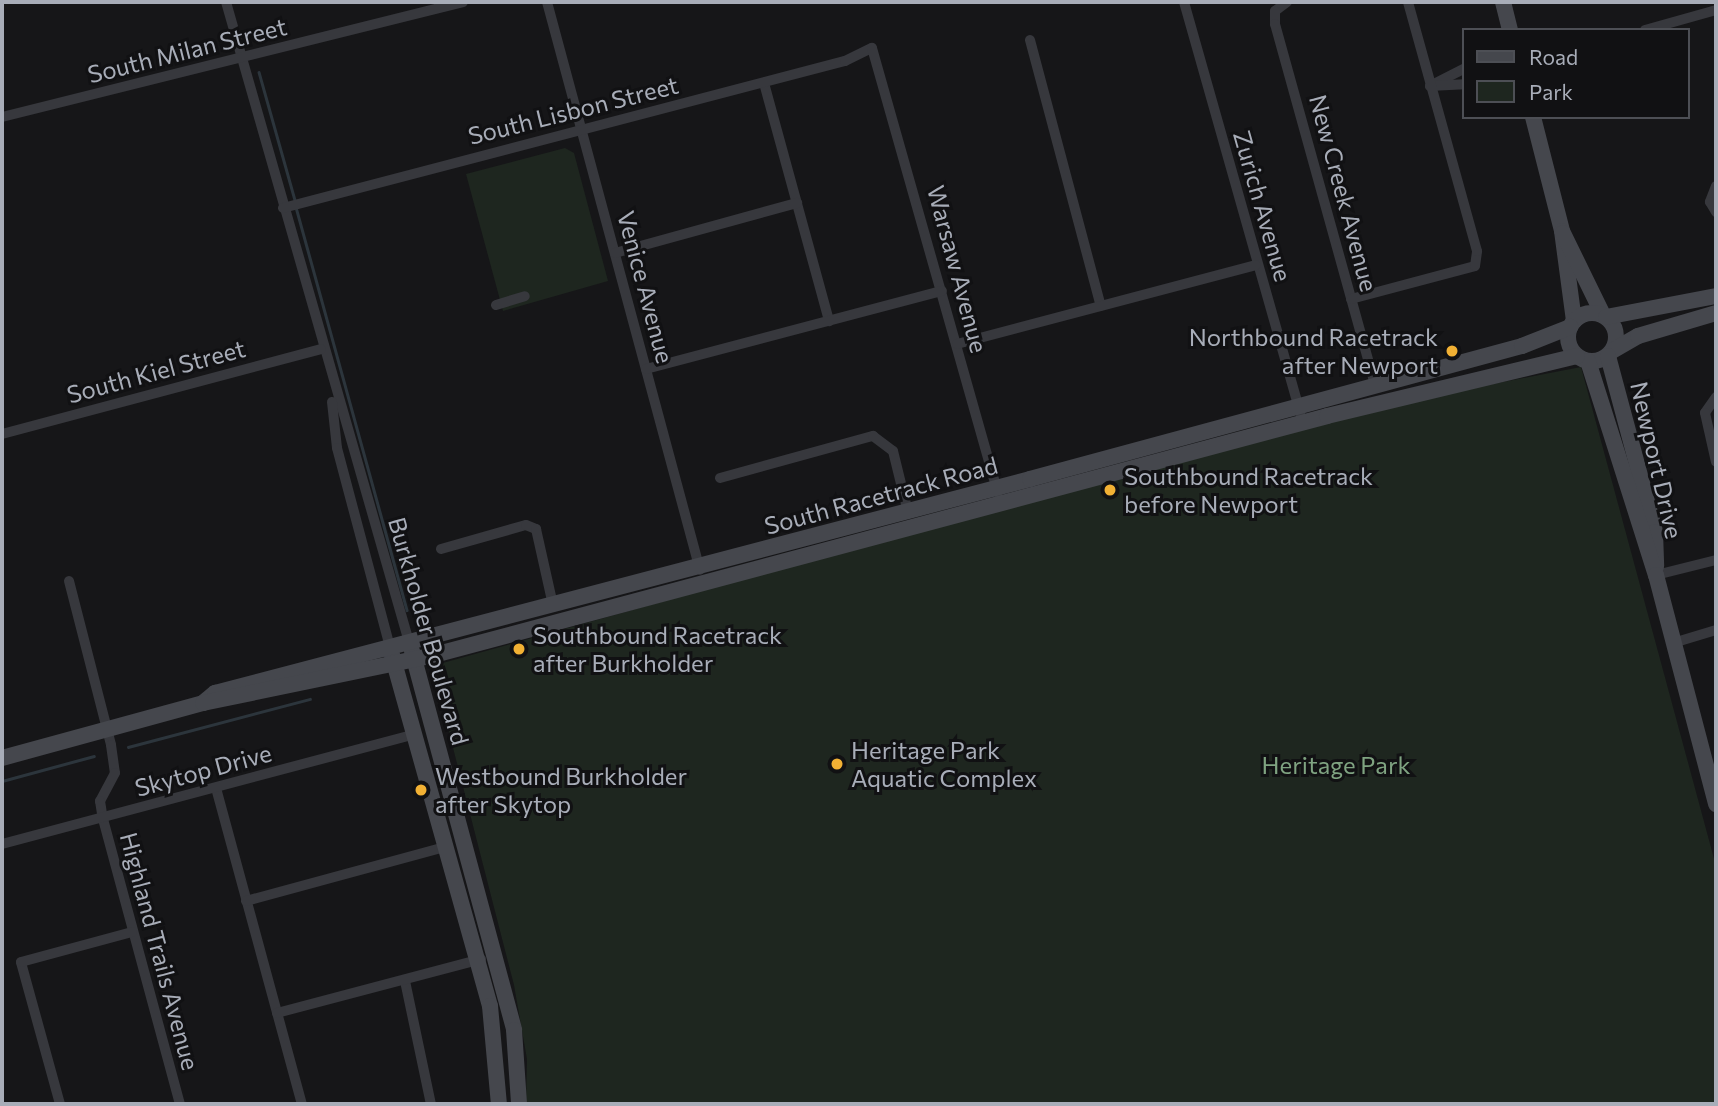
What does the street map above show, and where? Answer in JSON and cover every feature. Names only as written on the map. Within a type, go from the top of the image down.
[{"type":"main road","points":[[1503,2],[1510,28]]},
{"type":"main road","points":[[1533,119],[1562,231],[1572,324],[1569,343],[1582,358],[1610,354],[1643,334],[1716,313]]},
{"type":"main road","points":[[1562,231],[1604,316],[1616,330],[1610,354]]},
{"type":"main road","points":[[1572,324],[1586,313],[1604,316],[1716,296]]},
{"type":"main road","name":"South Racetrack Road","points":[[2,758],[203,703],[415,660],[704,583],[1298,405],[1375,385],[1572,324]]},
{"type":"main road","name":"Newport Drive","points":[[1610,354],[1655,532],[1656,575]]},
{"type":"main road","name":"South Racetrack Road","points":[[203,703],[215,693],[908,512],[998,496],[1582,358]]},
{"type":"main road","name":"Newport Drive","points":[[1582,358],[1656,575],[1713,779],[1716,804]]},
{"type":"main road","name":"Burkholder Boulevard","points":[[410,642],[514,1030],[519,1104]]},
{"type":"main road","name":"Burkholder Boulevard","points":[[390,647],[495,1032],[499,1104]]},
{"type":"street","name":"Burkholder Boulevard","points":[[226,2],[329,378],[410,642]]},
{"type":"street","name":"South Milan Street","points":[[2,117],[242,60],[463,2]]},
{"type":"street","name":"Venice Avenue","points":[[547,2],[704,583]]},
{"type":"street","name":"Zurich Avenue","points":[[1184,2],[1256,265],[1303,422]]},
{"type":"street","name":"New Creek Avenue","points":[[1287,2],[1275,11],[1375,385]]},
{"type":"street","points":[[1351,299],[1475,265],[1477,251],[1408,2]]},
{"type":"street","points":[[1652,28],[1716,10]]},
{"type":"street","points":[[1030,40],[1101,306]]},
{"type":"street","name":"South Lisbon Street","points":[[283,208],[764,83],[872,48]]},
{"type":"street","name":"Warsaw Avenue","points":[[872,48],[998,496]]},
{"type":"street","points":[[1430,86],[1462,70]]},
{"type":"street","points":[[764,83],[829,321]]},
{"type":"street","points":[[1430,86],[1462,84]]},
{"type":"street","points":[[1716,186],[1710,202],[1716,212]]},
{"type":"street","points":[[615,253],[797,203]]},
{"type":"street","points":[[957,344],[1256,265]]},
{"type":"street","points":[[646,369],[942,291]]},
{"type":"street","points":[[496,304],[525,296]]},
{"type":"street","name":"South Kiel Street","points":[[2,434],[321,349]]},
{"type":"street","name":"Burkholder Boulevard","points":[[329,378],[337,448],[390,647]]},
{"type":"street","points":[[1713,398],[1705,413],[1716,462]]},
{"type":"street","points":[[720,478],[873,436],[893,451],[908,512]]},
{"type":"street","points":[[441,550],[526,525],[536,529],[553,605]]},
{"type":"street","points":[[1656,575],[1716,560]]},
{"type":"street","name":"Highland Trails Avenue","points":[[69,581],[108,729],[115,773],[100,801],[103,819],[180,1104]]},
{"type":"street","points":[[1674,643],[1716,630]]},
{"type":"street","name":"Skytop Drive","points":[[2,844],[414,734]]},
{"type":"street","points":[[216,788],[302,1104]]},
{"type":"street","points":[[246,901],[445,847]]},
{"type":"street","points":[[60,1104],[21,962],[132,932]]},
{"type":"street","points":[[277,1013],[496,955]]},
{"type":"street","points":[[405,981],[431,1104]]},
{"type":"green space","points":[[565,148],[574,153],[608,281],[503,311],[466,174]]},
{"type":"green space","name":"Heritage Park","points":[[1581,367],[1716,866],[1716,1104],[526,1104],[527,1059],[514,985],[432,666],[1327,416]]},
{"type":"waterway","points":[[259,72],[295,200]]},
{"type":"waterway","points":[[296,207],[407,610]]},
{"type":"waterway","points":[[128,747],[310,699]]},
{"type":"waterway","points":[[2,781],[94,756]]},
{"type":"place","name":"Northbound Racetrack after Newport","points":[[1452,351]]},
{"type":"place","name":"Southbound Racetrack before Newport","points":[[1110,490]]},
{"type":"place","name":"Southbound Racetrack after Burkholder","points":[[519,649]]},
{"type":"place","name":"Heritage Park Aquatic Complex","points":[[837,764]]},
{"type":"place","name":"Westbound Burkholder after Skytop","points":[[421,790]]}]
